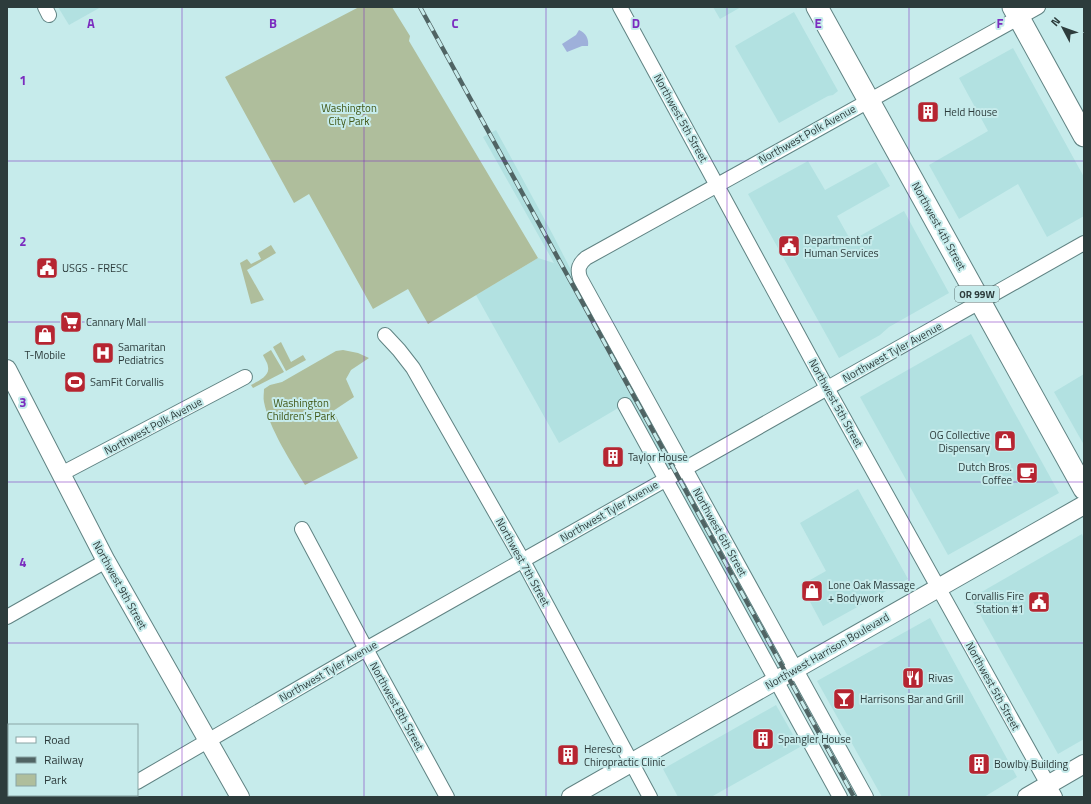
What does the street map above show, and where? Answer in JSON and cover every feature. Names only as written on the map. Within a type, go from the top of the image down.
[{"type":"highway","name":"Northwest 4th Street","points":[[817,7],[1084,489]]},
{"type":"highway","points":[[1016,12],[1084,136]]},
{"type":"main road","name":"Northwest 9th Street","points":[[7,368],[106,561],[240,797]]},
{"type":"main road","name":"Northwest Harrison Boulevard","points":[[571,797],[1084,505]]},
{"type":"main road","points":[[1027,797],[1052,791],[1084,764]]},
{"type":"street","name":"Northwest 5th Street","points":[[620,7],[827,388],[1052,791]]},
{"type":"street","name":"Northwest Polk Avenue","points":[[578,266],[586,258],[869,100],[1016,12],[1038,7]]},
{"type":"street","name":"Northwest Tyler Avenue","points":[[138,781],[366,649],[523,561],[666,478],[1084,243]]},
{"type":"street","name":"Northwest 6th Street","points":[[578,266],[580,278],[866,797]]},
{"type":"street","name":"Northwest 7th Street","points":[[384,335],[399,350],[413,368],[523,561],[650,797]]},
{"type":"street","name":"Northwest Polk Avenue","points":[[61,474],[245,377]]},
{"type":"street","name":"Northwest 6th Street","points":[[625,405],[840,797]]},
{"type":"street","name":"Northwest 8th Street","points":[[302,529],[366,649],[448,797]]},
{"type":"street","points":[[7,616],[106,561]]},
{"type":"shaded area","points":[[58,7],[101,7],[69,25]]},
{"type":"shaded area","points":[[713,7],[741,7],[720,19]]},
{"type":"shaded area","points":[[794,12],[838,91],[779,123],[735,46]]},
{"type":"shaded area","points":[[579,30],[586,36],[588,46],[582,46],[567,52],[562,44],[576,35]]},
{"type":"shaded area","points":[[1013,48],[1084,177],[1084,216],[1047,237],[1018,184],[959,219],[929,165],[988,131],[959,78]]},
{"type":"shaded area","points":[[496,130],[675,463],[668,467],[665,465],[630,401],[559,443],[476,295],[538,258],[554,263],[483,137]]},
{"type":"shaded area","points":[[808,161],[825,190],[876,162],[890,186],[837,216],[851,241],[904,211],[949,293],[889,327],[880,335],[839,358],[748,194]]},
{"type":"shaded area","points":[[971,334],[1059,493],[948,555],[860,397]]},
{"type":"shaded area","points":[[1084,374],[1084,445],[1054,392]]},
{"type":"shaded area","points":[[858,489],[908,579],[823,626],[801,585],[826,571],[800,523]]},
{"type":"shaded area","points":[[693,492],[780,651],[770,657],[683,497]]},
{"type":"shaded area","points":[[1082,534],[1084,539],[1084,739],[1058,754],[971,598]]},
{"type":"shaded area","points":[[930,618],[1017,777],[984,797],[882,797],[817,681]]},
{"type":"shaded area","points":[[776,705],[800,747],[711,797],[678,797],[663,769]]},
{"type":"green space","name":"Washington City Park","points":[[359,7],[392,7],[410,36],[409,41],[538,258],[428,324],[408,289],[373,309],[309,194],[294,203],[225,77]]},
{"type":"green space","points":[[271,245],[276,253],[247,270],[264,300],[251,304],[240,263],[247,259],[251,264],[261,259],[258,253]]},
{"type":"green space","points":[[281,342],[291,362],[303,355],[306,360],[286,371],[273,347]]},
{"type":"green space","points":[[271,350],[284,372],[253,388],[251,385],[263,378],[267,373],[268,365],[263,355]]},
{"type":"green space","name":"Washington Children's Park","points":[[343,350],[358,353],[369,358],[351,370],[346,379],[354,397],[333,411],[358,458],[305,485],[275,434],[264,402],[264,389],[270,385],[282,382],[336,351]]},
{"type":"railway","points":[[420,7],[854,797]]},
{"type":"place","name":"Held House","points":[[928,112]]},
{"type":"place","name":"Department of Human Services","points":[[789,246]]},
{"type":"place","name":"USGS - FRESC","points":[[47,268]]},
{"type":"place","name":"Cannary Mall","points":[[71,322]]},
{"type":"place","name":"T-Mobile","points":[[45,335]]},
{"type":"place","name":"Samaritan Pediatrics","points":[[103,353]]},
{"type":"place","name":"SamFit Corvallis","points":[[75,382]]},
{"type":"place","name":"OG Collective Dispensary","points":[[1005,441]]},
{"type":"place","name":"Taylor House","points":[[613,457]]},
{"type":"place","name":"Dutch Bros. Coffee","points":[[1027,473]]},
{"type":"place","name":"Lone Oak Massage + Bodywork","points":[[812,591]]},
{"type":"place","name":"Corvallis Fire Station #1","points":[[1039,602]]},
{"type":"place","name":"Rivas","points":[[913,678]]},
{"type":"place","name":"Harrisons Bar and Grill","points":[[844,699]]},
{"type":"place","name":"Spangler House","points":[[763,739]]},
{"type":"place","name":"Heresco Chiropractic Clinic","points":[[568,755]]},
{"type":"place","name":"Bowlby Building","points":[[979,764]]}]
